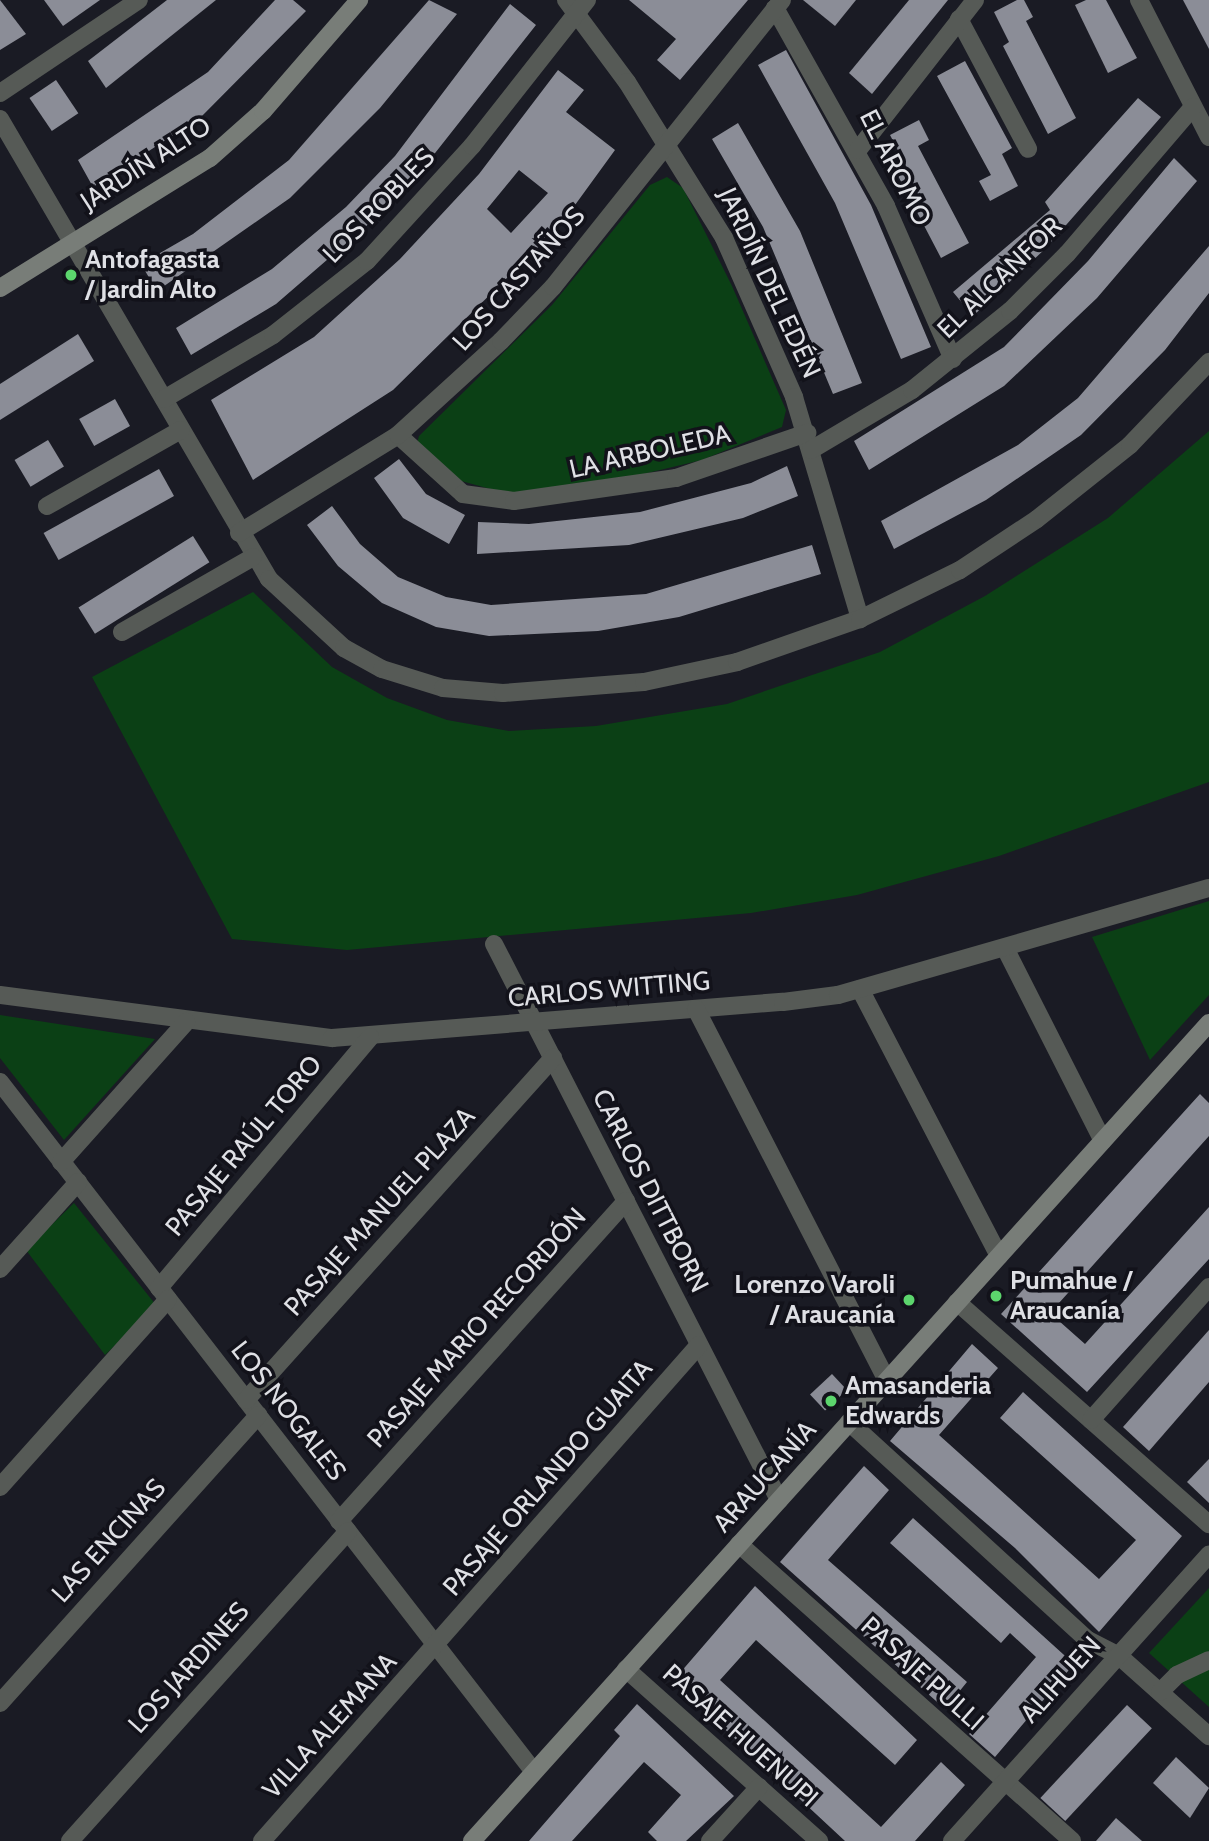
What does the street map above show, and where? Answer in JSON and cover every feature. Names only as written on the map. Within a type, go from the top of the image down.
[{"type":"street","points":[[0,93],[139,0]]},
{"type":"street","name":"JARDÍN ALTO","points":[[0,288],[227,144],[359,0]]},
{"type":"street","points":[[858,150],[975,0]]},
{"type":"street","points":[[1139,0],[1209,137]]},
{"type":"street","name":"JARDÍN DEL EDÉN","points":[[576,4],[667,143],[724,238],[809,442],[860,619]]},
{"type":"street","name":"LOS ROBLES","points":[[164,399],[273,335],[368,261],[457,164],[576,4]]},
{"type":"street","name":"LOS CASTAÑOS","points":[[239,533],[398,435],[535,307],[779,4]]},
{"type":"street","name":"EL AROMO","points":[[779,4],[858,150],[953,359]]},
{"type":"street","points":[[959,19],[1028,149]]},
{"type":"street","name":"EL ALCANFOR","points":[[809,442],[953,359],[1067,254],[1193,107]]},
{"type":"street","points":[[0,119],[76,241],[253,557],[303,616],[344,648],[403,677],[460,691],[562,691],[654,680],[749,658],[860,619],[960,570],[1045,513],[1130,445],[1209,362]]},
{"type":"street","points":[[47,506],[181,430]]},
{"type":"street","name":"LA ARBOLEDA","points":[[398,435],[454,489],[514,501],[676,478],[809,442]]},
{"type":"street","points":[[122,632],[253,557]]},
{"type":"street","name":"CARLOS WITTING","points":[[0,995],[186,1022],[370,1037],[696,1009],[860,989],[1209,888]]},
{"type":"street","name":"CARLOS DITTBORN","points":[[494,944],[779,1500]]},
{"type":"street","points":[[1005,948],[1103,1141]]},
{"type":"street","points":[[860,989],[999,1256]]},
{"type":"street","points":[[696,1009],[887,1380]]},
{"type":"street","points":[[61,1162],[186,1022]]},
{"type":"street","name":"ARAUCANÍA","points":[[472,1841],[1209,1023]]},
{"type":"street","name":"PASAJE RAÚL TORO","points":[[0,1487],[164,1294],[370,1037]]},
{"type":"street","name":"PASAJE MANUEL PLAZA","points":[[252,1408],[553,1058]]},
{"type":"street","name":"LOS NOGALES","points":[[0,1082],[534,1772]]},
{"type":"street","points":[[0,1269],[78,1182]]},
{"type":"street","name":"PASAJE MARIO RECORDÓN","points":[[344,1526],[626,1201]]},
{"type":"street","points":[[1091,1420],[1209,1287]]},
{"type":"street","points":[[957,1303],[1209,1524]]},
{"type":"street","name":"PASAJE ORLANDO GUAITA","points":[[436,1645],[699,1345]]},
{"type":"street","name":"LAS ENCINAS","points":[[0,1703],[252,1408]]},
{"type":"street","points":[[849,1422],[1088,1640],[1118,1655],[1209,1736]]},
{"type":"street","name":"LOS JARDINES","points":[[70,1841],[344,1526]]},
{"type":"street","name":"PASAJE PULLI","points":[[739,1544],[1072,1841]]},
{"type":"street","name":"ALIHUEN","points":[[952,1841],[1209,1555]]},
{"type":"street","name":"VILLA ALEMANA","points":[[262,1841],[436,1645]]},
{"type":"street","points":[[1160,1692],[1177,1675],[1209,1660]]},
{"type":"street","name":"PASAJE HUENUPI","points":[[626,1669],[819,1841]]},
{"type":"street","points":[[710,1841],[759,1787]]},
{"type":"green space","points":[[667,177],[683,188],[732,286],[786,410],[782,427],[702,460],[597,485],[505,493],[454,479],[417,443],[419,436],[552,305],[650,185]]},
{"type":"green space","points":[[1209,431],[1209,782],[999,856],[857,895],[751,913],[347,950],[232,939],[92,677],[253,592],[332,667],[387,698],[447,720],[509,731],[596,726],[727,704],[880,652],[985,596],[1108,518]]},
{"type":"green space","points":[[1209,901],[1209,995],[1150,1060],[1092,937]]},
{"type":"green space","points":[[0,1015],[155,1039],[64,1140],[0,1058]]},
{"type":"green space","points":[[74,1203],[156,1305],[105,1355],[26,1250]]},
{"type":"green space","points":[[1209,1588],[1209,1707],[1149,1653]]},
{"type":"building","points":[[0,0],[26,34],[0,50]]},
{"type":"building","points":[[44,0],[100,0],[63,26]]},
{"type":"building","points":[[167,0],[216,0],[106,88],[88,61]]},
{"type":"building","points":[[275,0],[293,0],[306,11],[200,118],[93,187],[78,160],[208,72]]},
{"type":"building","points":[[429,0],[457,14],[380,108],[290,198],[157,291],[141,264],[193,234],[289,160]]},
{"type":"building","points":[[629,0],[748,0],[680,80],[657,60],[676,39]]},
{"type":"building","points":[[803,0],[856,0],[835,26]]},
{"type":"building","points":[[909,0],[948,0],[872,94],[849,73]]},
{"type":"building","points":[[1017,0],[1024,0],[1033,17],[1026,21],[1076,118],[1048,134],[1003,46],[1009,42],[994,12]]},
{"type":"building","points":[[1086,0],[1106,0],[1137,58],[1108,73],[1075,5]]},
{"type":"building","points":[[1183,0],[1209,0],[1209,49]]},
{"type":"building","points":[[510,4],[536,25],[402,195],[276,304],[191,355],[176,328],[272,269],[346,207],[395,156]]},
{"type":"building","points":[[786,50],[871,205],[931,347],[901,359],[835,203],[758,65]]},
{"type":"building","points":[[965,61],[1012,148],[1002,154],[1018,186],[990,201],[979,181],[991,175],[937,76]]},
{"type":"building","points":[[558,70],[584,90],[566,112],[615,150],[559,227],[393,390],[253,480],[211,400],[314,337],[400,259],[479,174]],"holes":[[[519,170],[548,193],[511,233],[487,209]]]},
{"type":"building","points":[[56,80],[78,113],[52,131],[29,98]]},
{"type":"building","points":[[1138,98],[1161,117],[1045,249],[973,316],[953,292],[1050,210],[1045,202]]},
{"type":"building","points":[[919,120],[929,140],[918,146],[969,243],[941,258],[896,172],[906,166],[890,135]]},
{"type":"building","points":[[738,123],[800,231],[862,383],[833,394],[763,227],[712,139]]},
{"type":"building","points":[[1174,158],[1197,181],[1097,298],[1004,386],[869,470],[854,441],[1004,347],[1088,261]]},
{"type":"building","points":[[1209,246],[1209,293],[1165,350],[1081,435],[986,500],[894,549],[881,521],[1018,445],[1078,398]]},
{"type":"building","points":[[78,334],[94,361],[0,420],[0,384]]},
{"type":"building","points":[[115,399],[130,426],[94,446],[79,419]]},
{"type":"building","points":[[48,440],[64,467],[31,487],[15,460]]},
{"type":"building","points":[[399,459],[426,494],[465,515],[449,544],[403,518],[374,478]]},
{"type":"building","points":[[787,466],[798,496],[743,518],[629,545],[477,554],[478,522],[529,524],[640,512],[751,483]]},
{"type":"building","points":[[159,469],[174,496],[59,560],[44,533]]},
{"type":"building","points":[[332,506],[360,544],[398,577],[446,597],[491,605],[646,594],[812,545],[821,574],[679,617],[598,631],[489,636],[436,627],[382,603],[338,566],[307,525]]},
{"type":"building","points":[[193,536],[209,562],[95,634],[79,608]]},
{"type":"building","points":[[1200,1094],[1209,1103],[1209,1136],[1050,1313],[1085,1344],[1209,1207],[1209,1259],[1087,1392],[1001,1314]]},
{"type":"building","points":[[1209,1330],[1209,1382],[1149,1451],[1123,1427]]},
{"type":"building","points":[[972,1344],[998,1368],[939,1435],[1099,1579],[1136,1540],[1000,1418],[1023,1392],[1182,1536],[1099,1632],[1015,1548],[890,1441]]},
{"type":"building","points":[[832,1374],[847,1390],[825,1411],[810,1394]]},
{"type":"building","points":[[1209,1459],[1209,1503],[1187,1482]]},
{"type":"building","points":[[864,1466],[889,1490],[828,1560],[967,1682],[945,1709],[780,1562]]},
{"type":"building","points":[[913,1518],[1074,1664],[995,1757],[969,1734],[1036,1657],[1010,1633],[1001,1643],[890,1543]]},
{"type":"building","points":[[755,1586],[917,1740],[895,1765],[756,1640],[720,1680],[881,1827],[941,1762],[965,1785],[915,1841],[845,1841],[673,1681]]},
{"type":"building","points":[[637,1704],[734,1796],[686,1841],[657,1841],[648,1832],[681,1795],[644,1762],[572,1841],[529,1841],[620,1736],[614,1730]]},
{"type":"building","points":[[1127,1705],[1152,1728],[1065,1821],[1040,1798]]},
{"type":"building","points":[[1176,1757],[1209,1788],[1190,1818],[1153,1783]]},
{"type":"building","points":[[1116,1818],[1142,1841],[1096,1841]]},
{"type":"place","name":"Antofagasta / Jardin Alto","points":[[71,275]]},
{"type":"place","name":"Pumahue / Araucanía","points":[[996,1296]]},
{"type":"place","name":"Lorenzo Varoli / Araucanía","points":[[909,1300]]},
{"type":"place","name":"Amasanderia Edwards","points":[[831,1401]]}]
